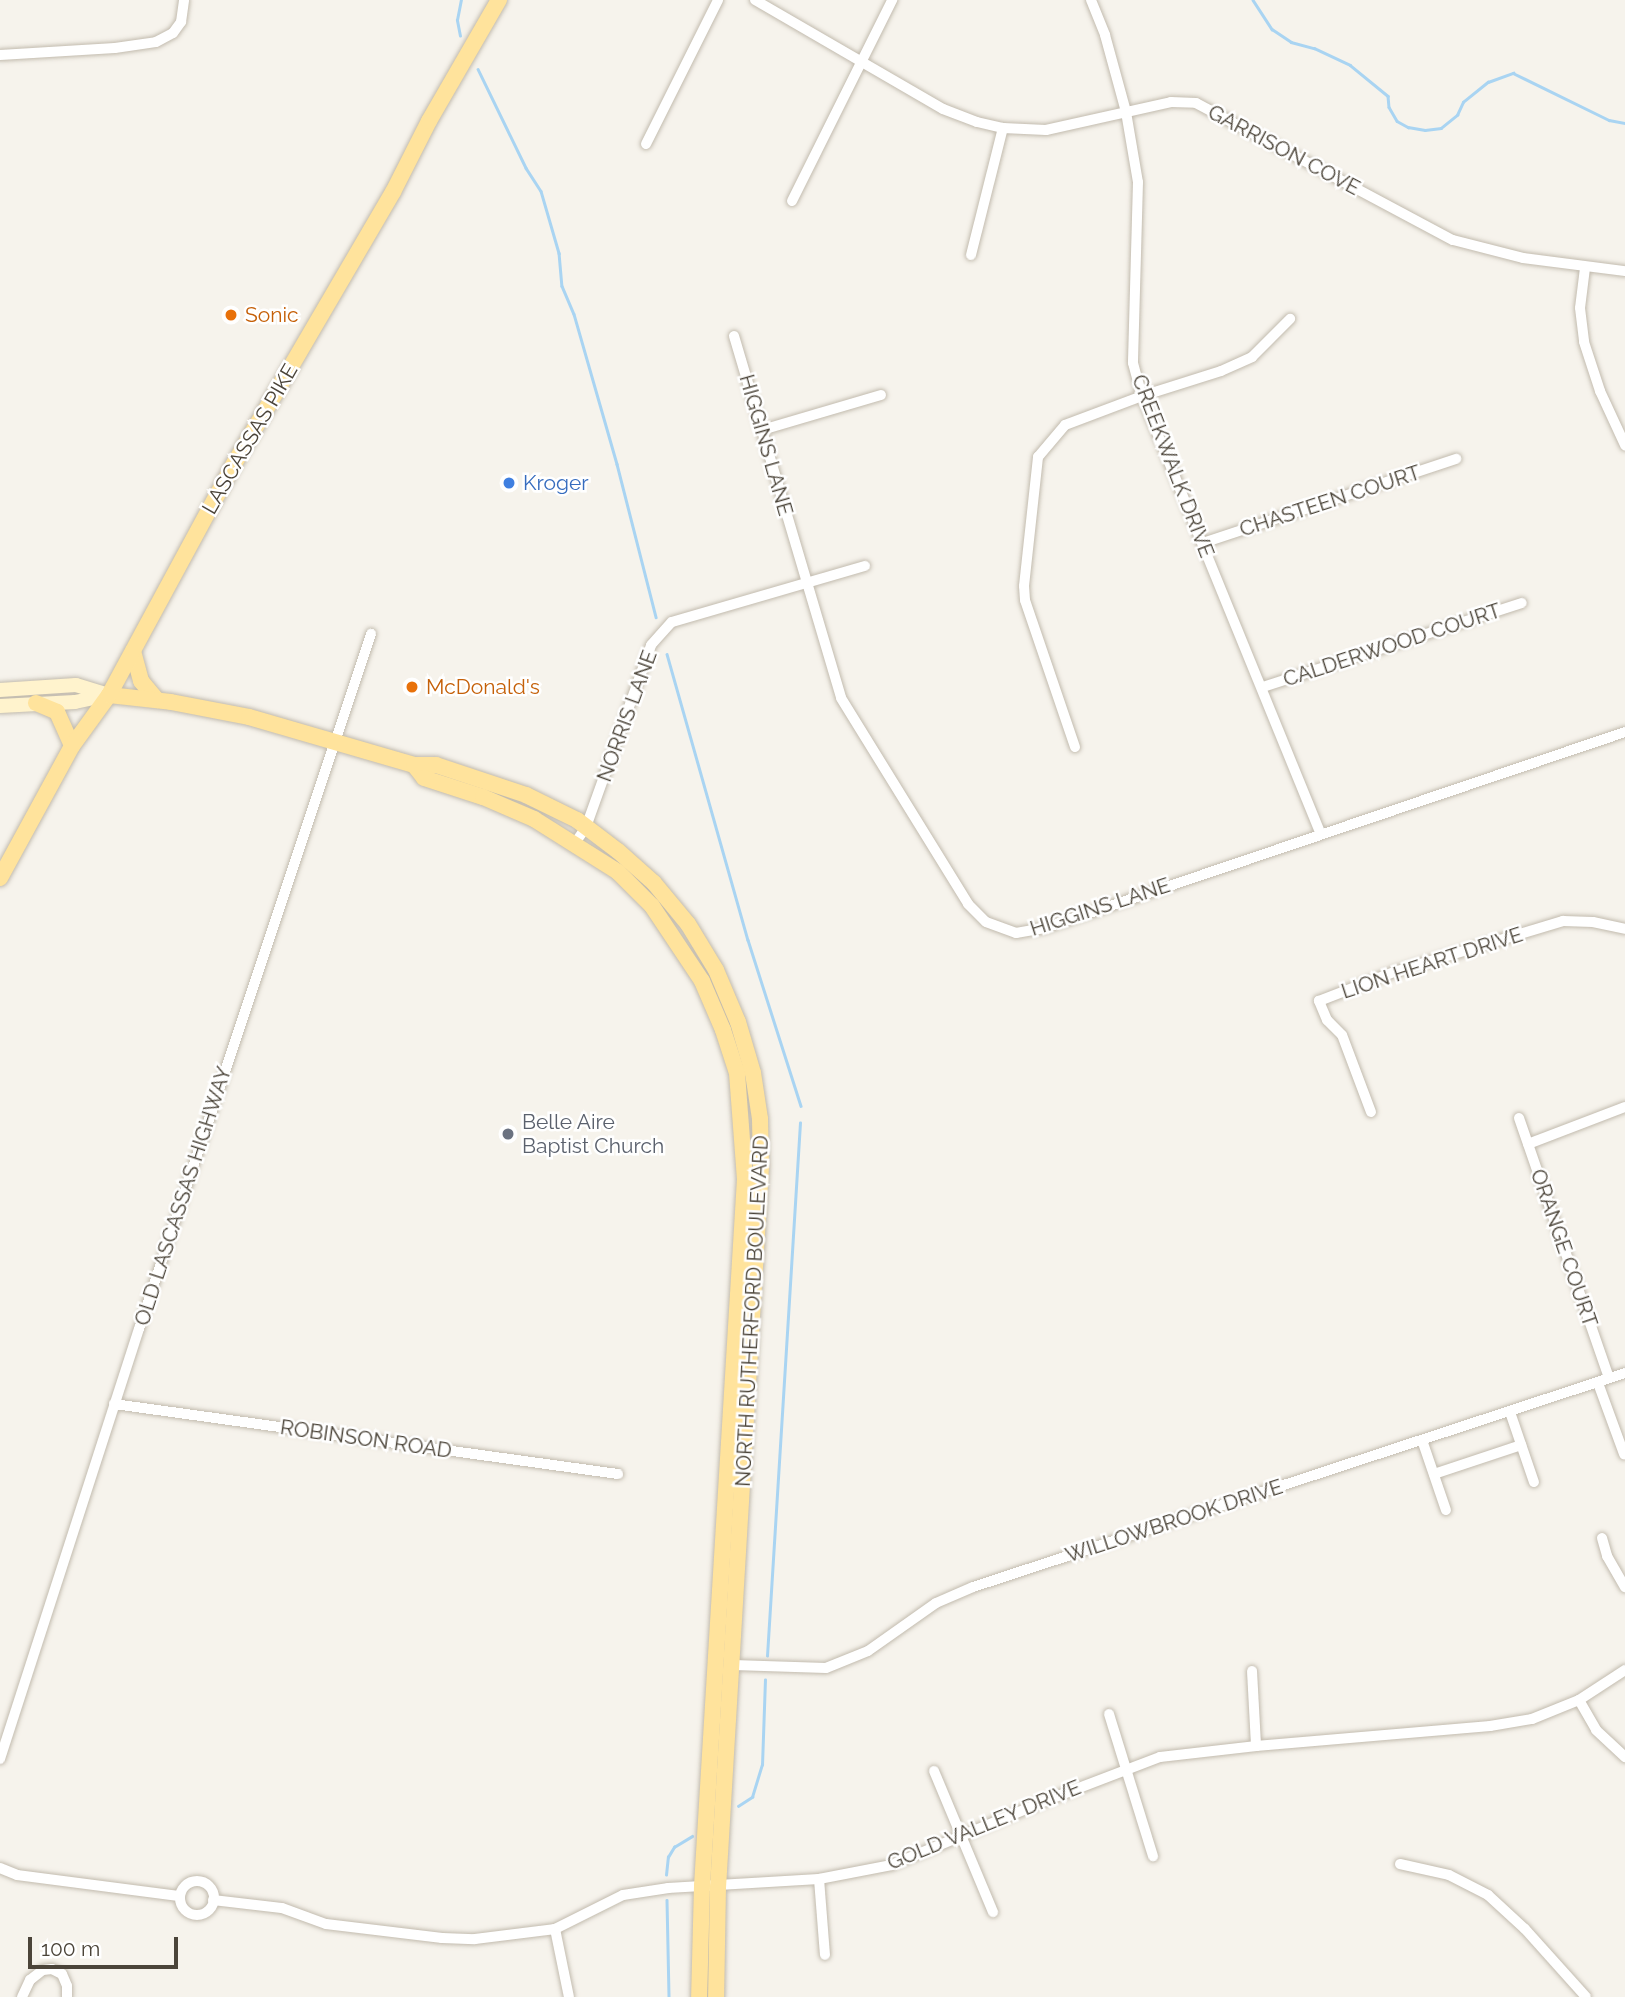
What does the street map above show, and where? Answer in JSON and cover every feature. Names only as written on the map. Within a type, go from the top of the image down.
[{"type":"main road","name":"LASCASSAS PIKE","points":[[0,878],[72,746],[109,695],[234,464],[393,192],[429,121],[499,0]]},
{"type":"main road","points":[[133,651],[141,681],[157,700]]},
{"type":"main road","points":[[0,690],[76,685],[109,695]]},
{"type":"main road","points":[[0,706],[75,702],[109,695]]},
{"type":"main road","name":"NORTH RUTHERFORD BOULEVARD","points":[[109,695],[157,700],[249,717],[414,765],[436,765],[526,795],[586,827],[654,883],[688,924],[716,970],[738,1022],[753,1073],[760,1119],[760,1205],[733,1665],[699,1997]]},
{"type":"main road","points":[[36,703],[57,712],[72,746]]},
{"type":"main road","name":"NORTH RUTHERFORD BOULEVARD","points":[[414,765],[424,778],[500,804],[575,843],[618,872],[652,906],[702,981],[737,1073],[743,1122],[745,1179],[710,1886],[716,1997]]},
{"type":"street","points":[[0,55],[115,48],[156,42],[173,33],[181,22],[184,0]]},
{"type":"street","points":[[646,145],[718,0]]},
{"type":"street","name":"GARRISON COVE","points":[[755,0],[943,109],[977,122],[1003,128],[1046,130],[1171,102],[1196,103],[1454,240],[1523,258],[1625,271]]},
{"type":"street","points":[[792,201],[892,0]]},
{"type":"street","name":"CREEKWALK DRIVE","points":[[1091,0],[1105,35],[1126,112],[1138,182],[1133,363],[1142,396],[1263,687],[1320,833]]},
{"type":"street","points":[[971,255],[1003,128]]},
{"type":"street","points":[[1585,268],[1580,308],[1584,342],[1600,391],[1625,445]]},
{"type":"street","points":[[1075,747],[1025,600],[1024,586],[1038,457],[1065,425],[1142,396],[1221,371],[1252,357],[1290,319]]},
{"type":"street","name":"HIGGINS LANE","points":[[734,337],[841,698],[968,904],[986,922],[1016,933],[1045,928],[1625,732]]},
{"type":"street","points":[[762,430],[881,394]]},
{"type":"street","name":"CHASTEEN COURT","points":[[1203,543],[1456,459]]},
{"type":"street","name":"NORRIS LANE","points":[[575,843],[586,827],[651,645],[672,622],[865,566]]},
{"type":"street","name":"CALDERWOOD COURT","points":[[1263,687],[1522,603]]},
{"type":"street","name":"OLD LASCASSAS HIGHWAY","points":[[0,1759],[114,1404],[333,741],[371,634]]},
{"type":"street","name":"LION HEART DRIVE","points":[[1371,1112],[1342,1035],[1327,1020],[1319,1001],[1394,972],[1563,921],[1593,922],[1625,929]]},
{"type":"street","points":[[1528,1144],[1625,1107]]},
{"type":"street","name":"ORANGE COURT","points":[[1519,1118],[1609,1378]]},
{"type":"street","name":"WILLOWBROOK DRIVE","points":[[733,1665],[826,1668],[868,1651],[936,1603],[973,1587],[1625,1373]]},
{"type":"street","points":[[1598,1383],[1624,1454]]},
{"type":"street","name":"ROBINSON ROAD","points":[[114,1404],[618,1474]]},
{"type":"street","points":[[1510,1412],[1534,1482]]},
{"type":"street","points":[[1422,1440],[1446,1510]]},
{"type":"street","points":[[1433,1474],[1521,1445]]},
{"type":"street","points":[[1602,1538],[1607,1556],[1625,1587]]},
{"type":"street","name":"GOLD VALLEY DRIVE","points":[[0,1868],[18,1875],[180,1896],[183,1908],[193,1914],[205,1913],[213,1900],[282,1908],[326,1924],[442,1938],[475,1939],[555,1928],[624,1895],[668,1888],[819,1879],[892,1865],[963,1838],[1126,1768],[1160,1757],[1256,1745],[1490,1726],[1532,1719],[1578,1700],[1625,1670]]},
{"type":"street","points":[[1252,1671],[1256,1745]]},
{"type":"street","points":[[1578,1700],[1596,1730],[1625,1757]]},
{"type":"street","points":[[1109,1714],[1153,1856]]},
{"type":"street","points":[[934,1771],[993,1912]]},
{"type":"street","points":[[1400,1864],[1449,1875],[1488,1895],[1525,1929],[1586,1997]]},
{"type":"street","points":[[819,1879],[825,1955]]},
{"type":"street","points":[[180,1896],[184,1886],[199,1880],[212,1890],[213,1900]]},
{"type":"street","points":[[555,1928],[569,1997]]},
{"type":"street","points":[[22,1997],[30,1980],[43,1970],[52,1969],[62,1974],[67,1986],[67,1997]]},
{"type":"waterway","points":[[460,36],[457,20],[461,0]]},
{"type":"waterway","points":[[1253,0],[1272,29],[1291,42],[1314,48],[1350,65],[1388,96],[1389,107],[1397,121],[1408,127],[1425,130],[1441,128],[1457,115],[1463,102],[1488,82],[1513,73],[1609,120],[1625,123]]},
{"type":"waterway","points":[[478,69],[526,168],[541,191],[559,253],[562,286],[574,314],[617,464],[656,617]]},
{"type":"waterway","points":[[667,654],[748,940],[801,1106]]},
{"type":"waterway","points":[[767,1656],[800,1123]]},
{"type":"waterway","points":[[738,1806],[752,1797],[762,1765],[765,1680]]},
{"type":"waterway","points":[[666,1875],[668,1857],[674,1847],[692,1836]]},
{"type":"waterway","points":[[667,1900],[669,1997]]},
{"type":"place","name":"Sonic","points":[[231,315]]},
{"type":"place","name":"Kroger","points":[[509,483]]},
{"type":"place","name":"McDonald's","points":[[412,687]]},
{"type":"place","name":"Belle Aire Baptist Church","points":[[508,1134]]}]
